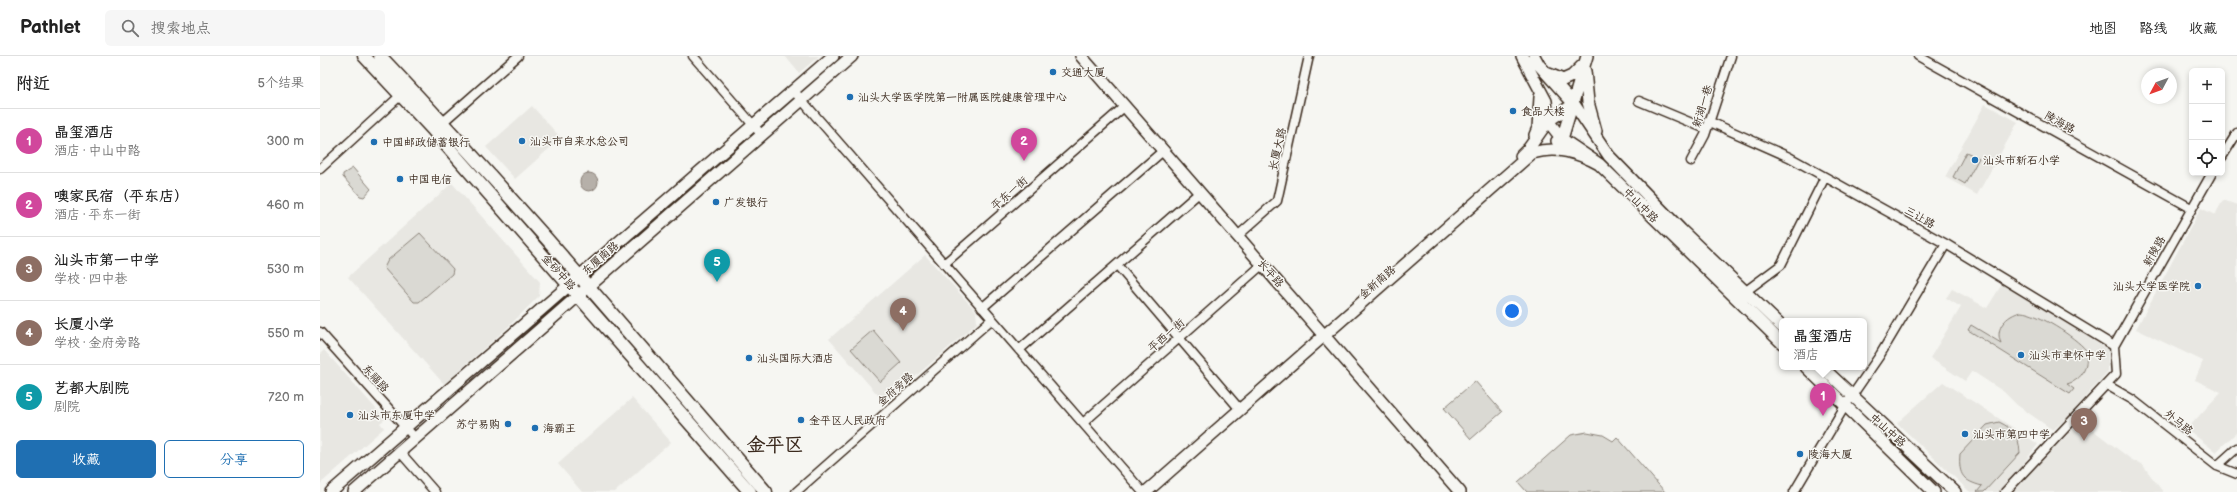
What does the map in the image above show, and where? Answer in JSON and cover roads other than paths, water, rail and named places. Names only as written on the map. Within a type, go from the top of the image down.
[{"type":"main road","name":"金砂中路","points":[[364,56],[401,95],[570,284],[750,492]]},
{"type":"main road","name":"金砂中路","points":[[380,56],[443,122],[589,286],[766,492]]},
{"type":"street","points":[[443,122],[518,56]]},
{"type":"street","points":[[693,56],[761,134]]},
{"type":"street","name":"东厦南路","points":[[331,492],[833,56]]},
{"type":"street","name":"东厦南路","points":[[354,492],[761,134],[852,56]]},
{"type":"street","name":"长平路","points":[[1081,56],[1465,492]]},
{"type":"street","name":"长平路","points":[[1087,56],[1241,233],[1460,492]]},
{"type":"street","name":"长厦大路","points":[[1241,233],[1277,201],[1309,56]]},
{"type":"street","points":[[1522,56],[1546,101],[1548,121]]},
{"type":"street","name":"新湖一巷","points":[[1691,161],[1707,125],[1730,56]]},
{"type":"street","name":"陵海路","points":[[1918,56],[2191,208]]},
{"type":"street","points":[[1531,150],[1562,139],[1574,104],[1586,59]]},
{"type":"street","points":[[1536,61],[1556,79],[1563,80],[1572,76],[1586,59]]},
{"type":"street","points":[[1586,59],[1588,102],[1600,141],[1609,156]]},
{"type":"street","name":"中山中路","points":[[1536,61],[1574,104],[1609,156],[1681,230],[1779,324]]},
{"type":"street","points":[[1531,150],[1538,128],[1540,89]]},
{"type":"street","points":[[793,90],[1142,491]]},
{"type":"street","points":[[320,169],[401,95]]},
{"type":"street","name":"三让路","points":[[1639,101],[1707,125],[1788,157],[1946,244],[2114,346]]},
{"type":"street","name":"金新南路","points":[[1142,491],[1531,150],[1548,121],[1574,104]]},
{"type":"street","name":"平东一街","points":[[944,264],[1125,106]]},
{"type":"street","name":"中山中路","points":[[1548,121],[1562,139],[1599,164],[1779,340]]},
{"type":"street","points":[[2225,152],[2237,133]]},
{"type":"street","points":[[1531,150],[1545,149],[1573,152],[1599,164]]},
{"type":"street","points":[[982,308],[1164,150]]},
{"type":"street","name":"新陵路","points":[[2114,346],[2210,176]]},
{"type":"street","points":[[1746,292],[1781,265],[1825,177]]},
{"type":"street","points":[[1018,350],[1200,192]]},
{"type":"street","points":[[1794,492],[1851,396],[1880,355],[1946,244]]},
{"type":"street","name":"平西一街","points":[[1083,424],[1263,264]]},
{"type":"street","points":[[1117,265],[1237,406]]},
{"type":"street","name":"金府旁路","points":[[796,492],[992,318]]},
{"type":"street","name":"东福路","points":[[320,332],[323,341],[415,438]]},
{"type":"street","name":"金新南路","points":[[1142,491],[1237,406],[1324,332]]},
{"type":"street","points":[[2005,492],[2116,374],[2114,346]]},
{"type":"street","name":"中山中路","points":[[1809,370],[1934,492]]},
{"type":"street","name":"中山中路","points":[[1825,370],[1955,492]]},
{"type":"street","name":"外马路","points":[[2107,385],[2133,400],[2217,466],[2237,474]]},
{"type":"street","points":[[2217,466],[2237,448]]},
{"type":"street","points":[[400,452],[435,492]]},
{"type":"place","name":"交通大厦","points":[[1053,72]]},
{"type":"place","name":"汕头大学医学院第一附属医院健康管理中心","points":[[850,97]]},
{"type":"place","name":"食品大楼","points":[[1513,111]]},
{"type":"place","name":"汕头市自来水总公司","points":[[522,141]]},
{"type":"place","name":"中国邮政储蓄银行","points":[[374,142]]},
{"type":"place","name":"汕头市新石小学","points":[[1975,160]]},
{"type":"place","name":"噢家民宿（平东店）","points":[[1024,161]]},
{"type":"place","name":"中国电信","points":[[400,179]]},
{"type":"place","name":"广发银行","points":[[716,202]]},
{"type":"place","name":"艺都大剧院","points":[[717,282]]},
{"type":"place","name":"汕头大学医学院","points":[[2198,286]]},
{"type":"place","name":"长厦小学","points":[[903,331]]},
{"type":"place","name":"汕头市聿怀中学","points":[[2021,355]]},
{"type":"place","name":"汕头国际大酒店","points":[[749,358]]},
{"type":"place","name":"汕头市东厦中学","points":[[350,415]]},
{"type":"place","name":"晶玺酒店","points":[[1823,416]]},
{"type":"place","name":"金平区人民政府","points":[[801,420]]},
{"type":"place","name":"苏宁易购","points":[[508,424]]},
{"type":"place","name":"海霸王","points":[[535,428]]},
{"type":"place","name":"汕头市第四中学","points":[[1965,434]]},
{"type":"place","name":"汕头市第一中学","points":[[2084,441]]},
{"type":"place","name":"陵海大厦","points":[[1800,454]]},
{"type":"district","name":"金平区","points":[[775,444]]}]
